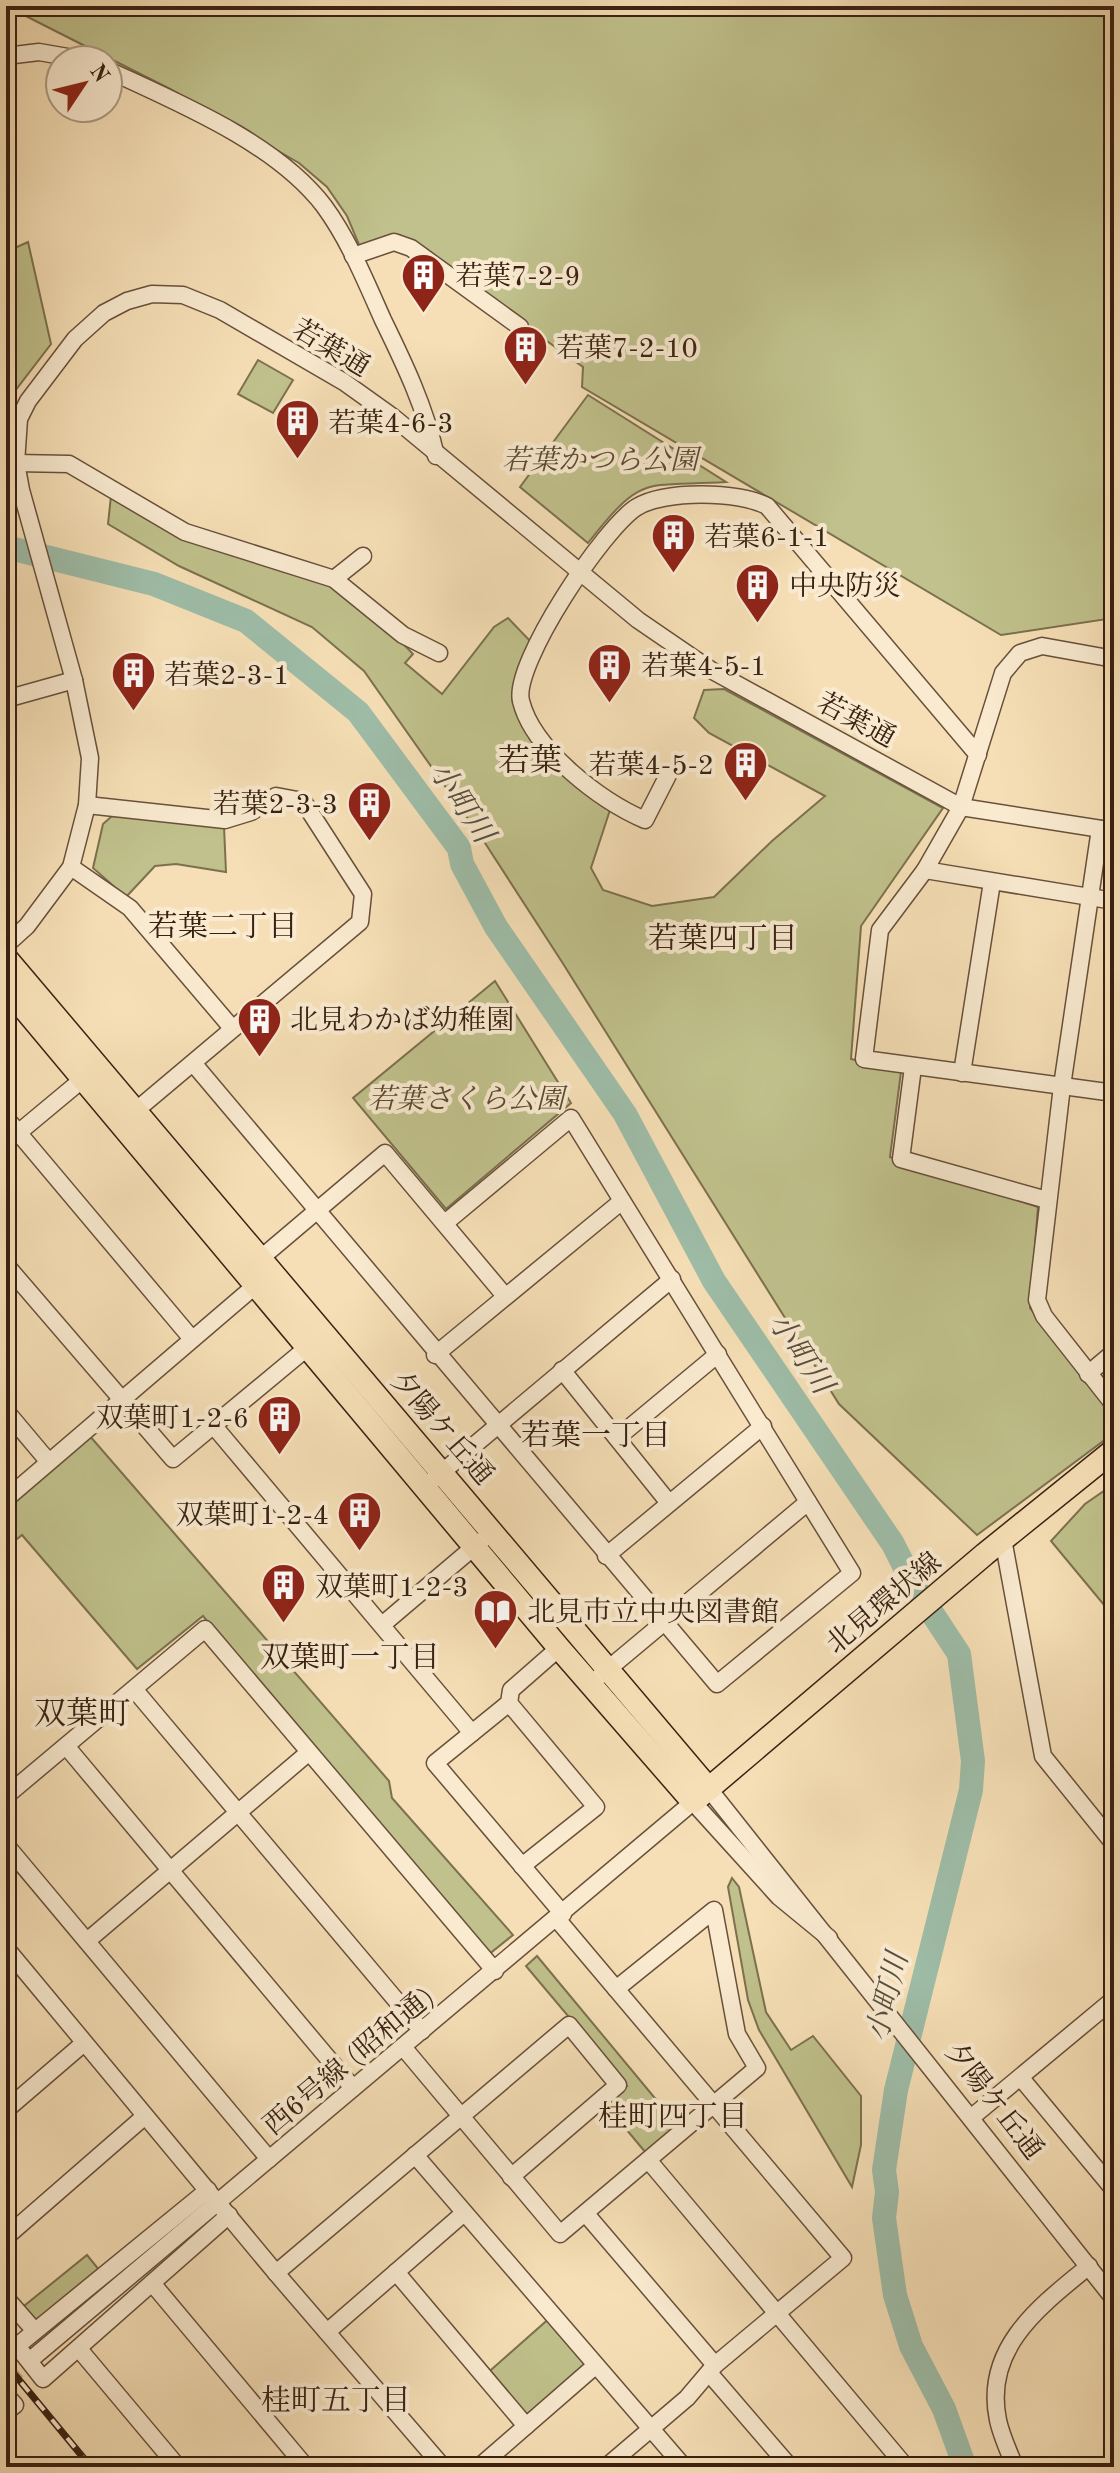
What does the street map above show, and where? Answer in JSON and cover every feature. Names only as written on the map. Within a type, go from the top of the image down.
[{"type":"main road","name":"夕陽ケ丘通","points":[[6,958],[256,1285],[316,1340]]},
{"type":"main road","name":"夕陽ケ丘通","points":[[6,987],[91,1072]]},
{"type":"main road","name":"夕陽ケ丘通","points":[[128,1117],[261,1258],[316,1340],[485,1538],[608,1669],[701,1795]]},
{"type":"main road","name":"北見環状線","points":[[701,1795],[1003,1539],[1114,1450]]},
{"type":"main road","name":"夕陽ケ丘通","points":[[485,1538],[559,1648],[701,1795]]},
{"type":"street","points":[[6,56],[44,53]]},
{"type":"street","points":[[124,77],[171,99],[281,164],[325,207],[353,256],[426,411],[436,456]]},
{"type":"street","points":[[353,256],[394,242],[411,248],[520,327]]},
{"type":"street","name":"若葉通","points":[[6,945],[27,926],[71,867],[87,805],[90,758],[74,680],[16,463],[19,419],[28,401],[75,339],[104,313],[152,294],[183,295],[220,310],[344,382],[393,417],[579,573],[711,670],[961,807],[1107,830]]},
{"type":"street","points":[[16,463],[69,464],[185,532],[334,579],[403,635],[439,653]]},
{"type":"street","points":[[668,775],[645,820],[621,810],[579,779],[530,722],[521,701],[525,669],[579,573],[620,519],[640,505],[674,496],[753,498],[782,521],[978,755]]},
{"type":"street","points":[[334,579],[363,556]]},
{"type":"street","points":[[1114,659],[1042,646],[1020,653],[1003,673],[961,807],[925,870],[880,930],[864,1059],[1114,1093]]},
{"type":"street","points":[[6,698],[74,680]]},
{"type":"street","points":[[87,805],[225,820],[251,812],[276,796],[303,801],[363,894],[360,922],[128,1117]]},
{"type":"street","points":[[1107,830],[1091,897],[1062,1086],[1037,1300],[1044,1316],[1114,1405]]},
{"type":"street","points":[[71,867],[130,908],[232,1028]]},
{"type":"street","points":[[925,870],[1114,901]]},
{"type":"street","points":[[962,1073],[992,882]]},
{"type":"street","points":[[193,1063],[435,1355],[717,1684],[852,1573],[571,1118],[445,1223]]},
{"type":"street","points":[[913,1067],[901,1159],[1047,1200]]},
{"type":"street","points":[[12,1137],[91,1072]]},
{"type":"street","points":[[6,1118],[12,1137],[192,1339]]},
{"type":"street","points":[[6,1499],[256,1285],[261,1258],[385,1153],[505,1296]]},
{"type":"street","points":[[435,1355],[622,1201]]},
{"type":"street","points":[[6,1265],[173,1459],[316,1340]]},
{"type":"street","points":[[434,1479],[672,1279]]},
{"type":"street","points":[[1088,1374],[1114,1352]]},
{"type":"street","points":[[617,1438],[718,1354]]},
{"type":"street","points":[[562,1370],[669,1503]]},
{"type":"street","points":[[6,1411],[48,1461]]},
{"type":"street","points":[[213,1425],[472,1733]]},
{"type":"street","points":[[606,1556],[763,1426]]},
{"type":"street","points":[[590,1683],[808,1502]]},
{"type":"street","points":[[382,1625],[485,1538]]},
{"type":"street","points":[[1003,1539],[1043,1756],[1114,1844]]},
{"type":"street","points":[[6,1796],[205,1629],[495,1971]]},
{"type":"street","points":[[559,1648],[511,1690],[509,1703],[435,1763],[522,1866],[616,1989],[843,2258],[712,2370],[606,2467]]},
{"type":"street","points":[[134,1689],[422,2031]]},
{"type":"street","points":[[509,1703],[596,1807],[522,1866]]},
{"type":"street","points":[[66,1746],[353,2088]]},
{"type":"street","points":[[87,1941],[308,1753]]},
{"type":"street","name":"西6号線 (昭和通)","points":[[35,2356],[701,1795]]},
{"type":"street","name":"夕陽ケ丘通","points":[[701,1795],[829,1938],[1112,2292]]},
{"type":"street","points":[[6,1845],[269,2159]]},
{"type":"street","points":[[403,2047],[560,2234],[757,2068],[737,2034],[714,1910],[616,1989]]},
{"type":"street","points":[[6,1948],[276,2273],[443,2467]]},
{"type":"street","points":[[972,2117],[1114,1999]]},
{"type":"street","points":[[276,2273],[569,2025],[618,2085],[511,2177]]},
{"type":"street","points":[[6,2110],[84,2043]]},
{"type":"street","points":[[1021,2078],[1112,2184]]},
{"type":"street","points":[[6,2237],[145,2116]]},
{"type":"street","points":[[415,2155],[684,2467]]},
{"type":"street","points":[[649,2161],[906,2467]]},
{"type":"street","points":[[218,2202],[152,2283],[43,2379],[17,2346],[34,2330],[218,2202]]},
{"type":"street","points":[[327,2332],[464,2213]]},
{"type":"street","points":[[586,2214],[790,2467]]},
{"type":"street","points":[[1015,2467],[997,2419],[999,2376],[1008,2347],[1031,2314],[1089,2266]]},
{"type":"street","points":[[396,2272],[526,2426]]},
{"type":"street","points":[[152,2283],[306,2467]]},
{"type":"street","points":[[6,2298],[34,2330]]},
{"type":"street","points":[[79,2349],[178,2467]]},
{"type":"street","points":[[479,2467],[595,2366]]},
{"type":"street","points":[[6,2395],[15,2405],[6,2412]]},
{"type":"green space","points":[[6,6],[1114,6],[1114,618],[1001,635],[582,387],[583,367],[400,235],[360,247],[347,216],[327,187],[299,163],[124,66],[124,44],[81,44]]},
{"type":"green space","points":[[28,242],[51,344],[12,395],[6,433],[6,252]]},
{"type":"green space","points":[[258,360],[293,380],[273,413],[238,394]]},
{"type":"green space","name":"若葉かつら公園","points":[[588,395],[726,482],[646,488],[621,505],[588,543],[520,487]]},
{"type":"green space","points":[[111,496],[336,583],[380,620],[413,654],[405,663],[442,694],[494,627],[508,618],[536,647],[522,668],[513,692],[515,709],[523,726],[548,760],[610,810],[591,868],[603,890],[652,906],[714,897],[825,796],[709,733],[694,718],[704,690],[724,689],[943,808],[861,926],[851,1059],[901,1072],[890,1157],[1038,1207],[1030,1308],[1114,1415],[1114,1433],[977,1535],[839,1404],[485,843],[364,671],[312,627],[179,566],[108,524]]},
{"type":"green space","points":[[112,816],[224,826],[226,872],[176,864],[155,866],[126,897],[93,868],[103,824]]},
{"type":"green space","name":"若葉さくら公園","points":[[495,981],[571,1103],[446,1209],[353,1098]]},
{"type":"green space","points":[[89,1435],[389,1781],[392,1798],[513,1935],[488,1955],[203,1616],[137,1669],[22,1535],[6,1548],[6,1507]]},
{"type":"green space","points":[[1114,1484],[1114,1617],[1051,1541],[1085,1504]]},
{"type":"green space","points":[[732,1878],[739,1887],[766,2012],[791,2050],[813,2036],[861,2096],[861,2145],[852,2187],[759,2030],[748,2000],[728,1887]]},
{"type":"green space","points":[[537,1956],[678,2126],[646,2153],[605,2104],[627,2086],[526,1966]]},
{"type":"green space","points":[[87,2255],[100,2271],[37,2323],[24,2306]]},
{"type":"green space","points":[[552,2316],[595,2366],[526,2426],[484,2376]]},
{"type":"waterway","name":"小町川","points":[[6,547],[154,584],[246,621],[358,712],[459,848],[462,864],[496,927],[625,1114],[714,1281],[893,1544],[913,1584],[959,1654],[973,1761],[971,1790],[896,2090],[884,2170],[887,2192],[884,2218],[895,2295],[911,2346],[944,2409],[965,2467]]},
{"type":"tunnel","points":[[6,2381],[35,2356]]},
{"type":"railway","points":[[6,2364],[91,2467]]},
{"type":"place","name":"若葉7-2-9","points":[[424,314]]},
{"type":"place","name":"若葉7-2-10","points":[[525,386]]},
{"type":"place","name":"若葉4-6-3","points":[[297,461]]},
{"type":"place","name":"若葉6-1-1","points":[[673,575]]},
{"type":"place","name":"中央防災","points":[[758,624]]},
{"type":"place","name":"若葉4-5-1","points":[[610,704]]},
{"type":"place","name":"若葉2-3-1","points":[[133,713]]},
{"type":"place","name":"若葉4-5-2","points":[[745,803]]},
{"type":"place","name":"若葉2-3-3","points":[[369,842]]},
{"type":"place","name":"北見わかば幼稚園","points":[[259,1058]]},
{"type":"place","name":"双葉町1-2-6","points":[[280,1456]]},
{"type":"place","name":"双葉町1-2-4","points":[[360,1553]]},
{"type":"place","name":"双葉町1-2-3","points":[[284,1625]]},
{"type":"place","name":"北見市立中央図書館","points":[[496,1650]]},
{"type":"district","name":"若葉","points":[[530,760]]},
{"type":"district","name":"若葉二丁目","points":[[223,926]]},
{"type":"district","name":"若葉四丁目","points":[[723,938]]},
{"type":"district","name":"若葉一丁目","points":[[596,1435]]},
{"type":"district","name":"双葉町一丁目","points":[[350,1657]]},
{"type":"district","name":"双葉町","points":[[82,1713]]},
{"type":"district","name":"桂町四丁目","points":[[673,2116]]},
{"type":"district","name":"桂町五丁目","points":[[336,2400]]}]
